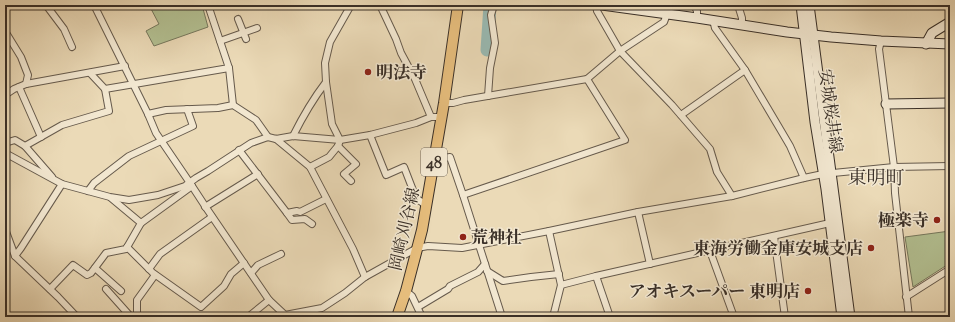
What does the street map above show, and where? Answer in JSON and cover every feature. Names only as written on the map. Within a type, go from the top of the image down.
[{"type":"main road","name":"岡崎刈谷線","points":[[397,317],[406,291],[427,206],[434,159],[436,117],[444,103],[458,5]]},
{"type":"main road","points":[[602,5],[804,34],[881,41],[950,44]]},
{"type":"main road","name":"安城桜井線","points":[[800,5],[816,122],[827,173],[850,317]]},
{"type":"main road","name":"安城桜井線","points":[[810,5],[827,173],[830,224],[842,317]]},
{"type":"main road","points":[[926,44],[932,33],[950,22]]},
{"type":"main road","points":[[886,104],[950,103]]},
{"type":"street","points":[[46,5],[64,29],[72,47]]},
{"type":"street","points":[[94,5],[156,133],[270,300],[285,316],[322,308],[345,293],[365,276],[417,248],[428,246],[457,248],[479,245],[549,232],[638,212],[732,196],[827,173],[894,167],[950,166]]},
{"type":"street","points":[[208,5],[229,68],[233,105]]},
{"type":"street","points":[[351,181],[344,174],[356,164],[339,143],[332,124],[325,63],[330,42],[352,5]]},
{"type":"street","points":[[50,289],[73,265],[87,275],[91,273],[106,253],[126,248],[141,223],[191,184],[196,178],[250,142],[268,137],[276,139],[293,136],[339,143],[436,117],[401,53],[380,5]]},
{"type":"street","points":[[488,96],[494,43],[491,15],[494,5]]},
{"type":"street","points":[[596,5],[597,11],[620,51],[681,115],[710,149],[717,172],[732,196]]},
{"type":"street","points":[[694,5],[697,11],[697,18]]},
{"type":"street","points":[[738,5],[742,18],[742,25]]},
{"type":"street","points":[[444,103],[453,103],[587,79],[620,51],[664,22],[667,14]]},
{"type":"street","points":[[238,19],[245,36]]},
{"type":"street","points":[[713,20],[715,28],[745,70],[780,128],[790,146],[804,178]]},
{"type":"street","points":[[220,41],[245,36],[257,28]]},
{"type":"street","points":[[5,30],[21,57],[26,69],[28,75],[26,84]]},
{"type":"street","points":[[881,41],[879,49],[894,167],[909,317]]},
{"type":"street","points":[[5,95],[26,84],[124,66]]},
{"type":"street","points":[[105,89],[229,68]]},
{"type":"street","points":[[681,115],[745,70]]},
{"type":"street","points":[[25,146],[62,125],[110,111],[105,89],[90,73]]},
{"type":"street","points":[[463,195],[625,140],[587,79]]},
{"type":"street","points":[[293,136],[326,82]]},
{"type":"street","points":[[19,87],[41,137]]},
{"type":"street","points":[[148,114],[166,110],[218,108],[233,105],[256,120],[268,137]]},
{"type":"street","points":[[88,191],[94,183],[129,156],[193,126],[187,109]]},
{"type":"street","points":[[370,135],[386,175],[404,167],[416,198],[427,206]]},
{"type":"street","points":[[276,139],[310,167],[353,249],[365,276]]},
{"type":"street","points":[[5,143],[15,140],[25,146],[54,180]]},
{"type":"street","points":[[310,167],[329,157],[339,143]]},
{"type":"street","points":[[239,150],[292,220],[306,219],[312,224]]},
{"type":"street","points":[[5,153],[62,184],[110,197],[129,200],[158,195],[191,184]]},
{"type":"street","points":[[434,159],[450,157],[502,317]]},
{"type":"street","points":[[205,206],[258,174]]},
{"type":"street","points":[[15,256],[62,184]]},
{"type":"street","points":[[110,197],[141,223]]},
{"type":"street","points":[[287,213],[297,211],[300,212],[326,199]]},
{"type":"street","points":[[638,212],[650,264]]},
{"type":"street","points":[[149,270],[160,254],[212,217]]},
{"type":"street","points":[[561,285],[830,224]]},
{"type":"street","points":[[5,229],[15,256],[77,317]]},
{"type":"street","points":[[549,232],[561,285],[554,317]]},
{"type":"street","points":[[774,236],[785,317]]},
{"type":"street","points":[[127,247],[155,275],[201,307],[224,286],[231,274],[244,263]]},
{"type":"street","points":[[710,250],[734,317]]},
{"type":"street","points":[[251,273],[258,265],[282,254]]},
{"type":"street","points":[[418,307],[448,290],[450,286],[478,272],[485,264]]},
{"type":"street","points":[[94,268],[121,291]]},
{"type":"street","points":[[906,297],[950,269]]},
{"type":"street","points":[[487,270],[503,281],[559,274]]},
{"type":"street","points":[[137,317],[137,300],[155,275]]},
{"type":"street","points":[[596,276],[610,317]]},
{"type":"street","points":[[106,289],[131,317]]},
{"type":"street","points":[[406,291],[412,296],[422,317]]},
{"type":"street","points":[[248,317],[270,300]]},
{"type":"green space","points":[[149,5],[202,5],[208,27],[154,46],[146,31],[159,24]]},
{"type":"green space","points":[[950,231],[950,263],[913,287],[905,237]]},
{"type":"waterway","points":[[487,50],[490,5]]},
{"type":"place","name":"明法寺","points":[[368,72]]},
{"type":"place","name":"極楽寺","points":[[937,220]]},
{"type":"place","name":"荒神社","points":[[463,237]]},
{"type":"place","name":"東海労働金庫安城支店","points":[[871,248]]},
{"type":"place","name":"アオキスーパー 東明店","points":[[808,291]]},
{"type":"district","name":"東明町","points":[[876,177]]}]
